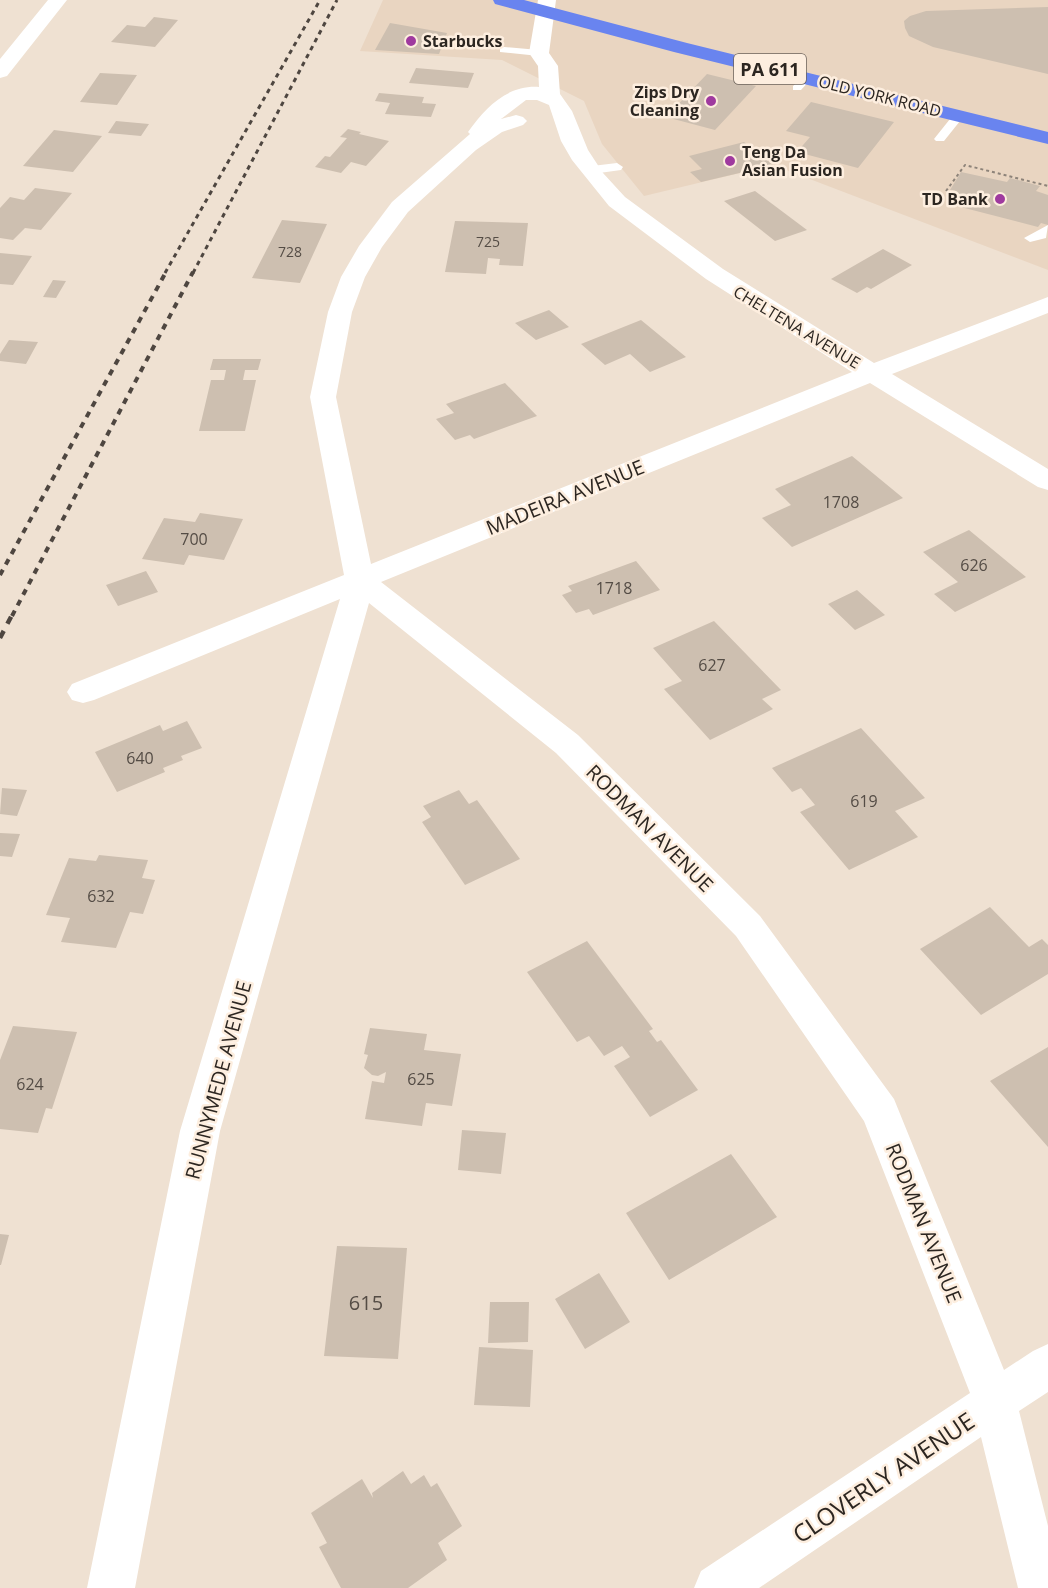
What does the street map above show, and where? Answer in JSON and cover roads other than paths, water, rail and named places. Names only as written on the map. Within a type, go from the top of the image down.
[{"type":"highway","name":"OLD YORK ROAD","points":[[502,0],[546,6],[801,83],[958,116],[1048,138]]},
{"type":"highway","name":"PA 611","points":[[571,0],[778,51]]},
{"type":"street","points":[[0,72],[58,0]]},
{"type":"street","points":[[541,117],[522,71],[539,53],[546,6]]},
{"type":"street","points":[[539,53],[548,66],[541,117]]},
{"type":"street","points":[[360,581],[323,397],[340,312],[353,277],[371,246],[400,207],[468,145],[495,128],[541,117]]},
{"type":"street","name":"CHELTENA AVENUE","points":[[541,117],[592,170],[605,190],[624,208],[712,275],[1048,481]]},
{"type":"street","name":"MADEIRA AVENUE","points":[[83,692],[1048,304]]},
{"type":"street","name":"RODMAN AVENUE","points":[[360,581],[567,744],[748,926],[880,1111],[995,1402],[1013,1483],[1042,1588]]},
{"type":"street","name":"RUNNYMEDE AVENUE","points":[[111,1588],[200,1131],[318,733],[360,581]]},
{"type":"street","name":"CLOVERLY AVENUE","points":[[718,1588],[1048,1366]]},
{"type":"lane","points":[[504,50],[539,53]]},
{"type":"lane","points":[[940,140],[958,116]]},
{"type":"lane","points":[[592,170],[617,167]]},
{"type":"lane","points":[[1048,229],[1042,235],[1030,238],[1048,240]]},
{"type":"railway","points":[[165,273],[320,0]]},
{"type":"railway","points":[[193,273],[337,0]]},
{"type":"railway","points":[[0,575],[166,272]]},
{"type":"railway","points":[[12,616],[193,272]]},
{"type":"railway","points":[[0,638],[12,615]]},
{"type":"place","name":"Starbucks","points":[[411,41]]},
{"type":"place","name":"Zips Dry Cleaning","points":[[711,101]]},
{"type":"place","name":"Teng Da Asian Fusion","points":[[730,161]]},
{"type":"place","name":"TD Bank","points":[[1000,199]]}]
